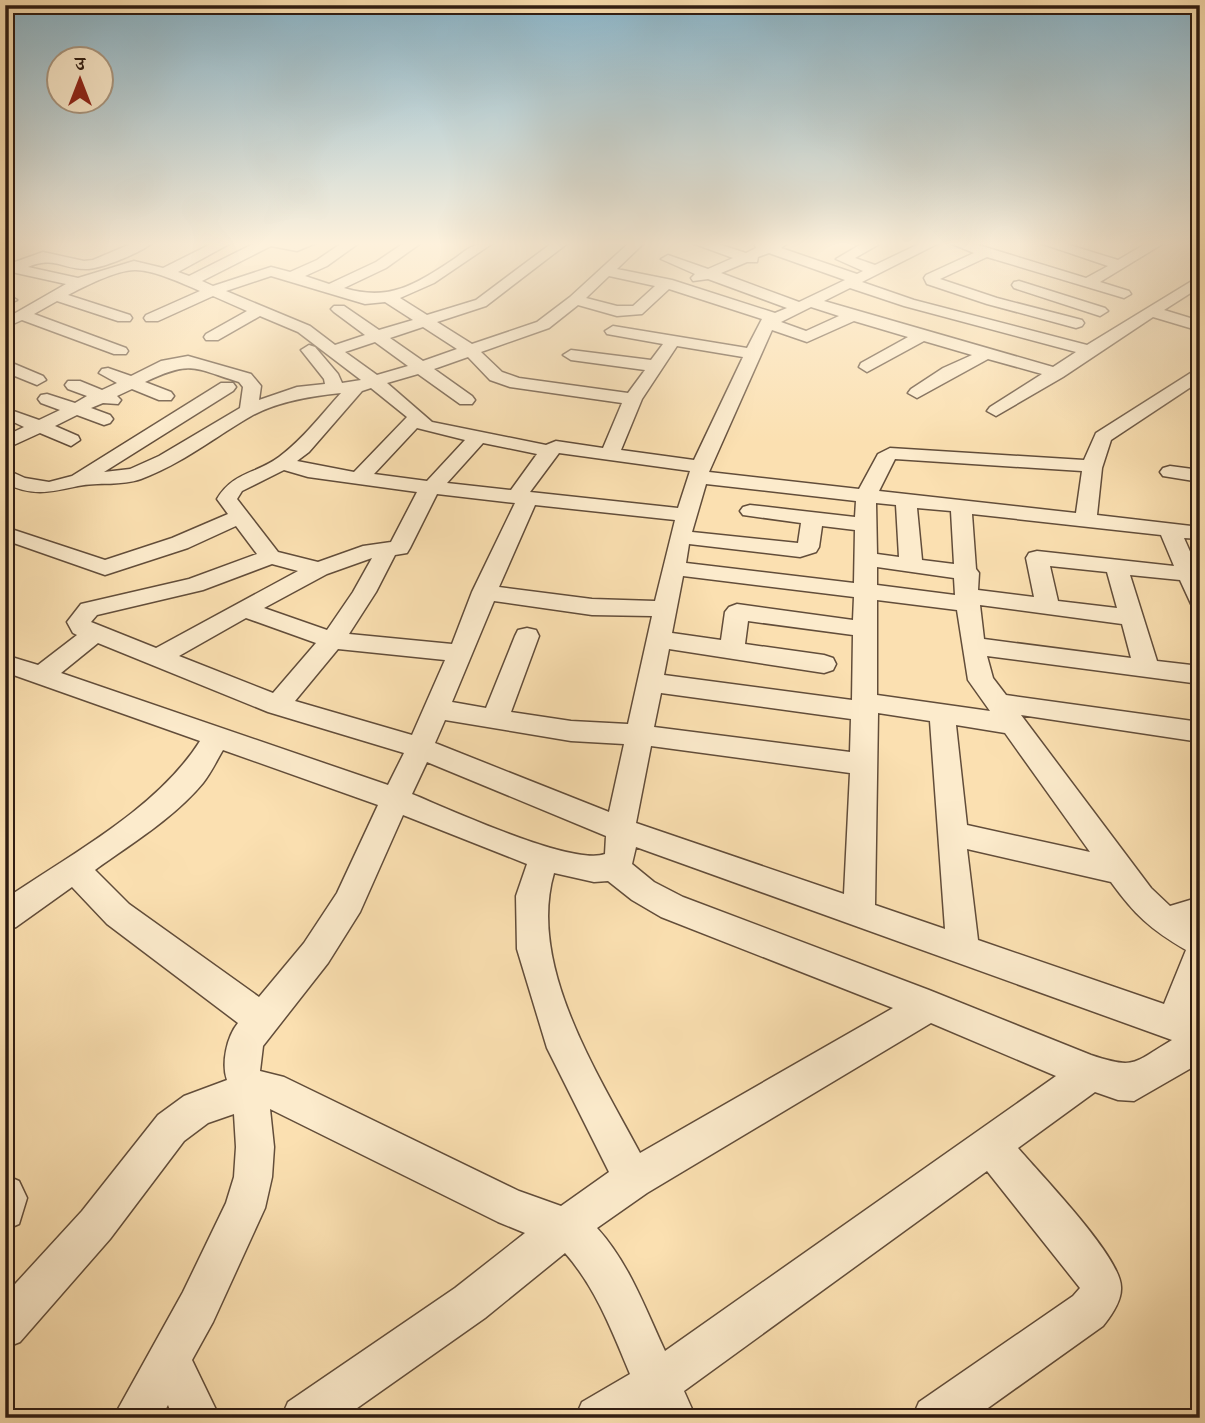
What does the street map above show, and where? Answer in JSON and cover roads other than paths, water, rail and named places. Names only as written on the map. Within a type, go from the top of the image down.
[{"type":"street","points":[[24,309],[26,313],[120,351]]},
{"type":"street","points":[[5,322],[32,309]]},
{"type":"street","points":[[97,309],[124,318]]},
{"type":"street","points":[[152,318],[171,309]]},
{"type":"street","points":[[340,309],[466,400]]},
{"type":"street","points":[[408,309],[471,351],[496,376],[510,382],[634,399]]},
{"type":"street","points":[[479,316],[484,309]]},
{"type":"street","points":[[5,475],[34,488],[57,487],[78,480],[134,475],[249,410],[303,391],[366,384],[423,368],[543,325],[563,309]]},
{"type":"street","points":[[611,309],[637,312],[640,309]]},
{"type":"street","points":[[777,309],[852,316],[1057,373]]},
{"type":"street","points":[[783,309],[829,327]]},
{"type":"street","points":[[5,663],[216,739],[395,799],[544,857],[589,869],[612,867],[621,856],[620,829],[649,682],[683,526],[700,472],[753,354],[792,309]]},
{"type":"street","points":[[935,309],[1091,351]]},
{"type":"street","points":[[1026,309],[1076,323]]},
{"type":"street","points":[[1038,312],[1042,309]]},
{"type":"street","points":[[212,337],[260,310],[304,329],[335,350],[366,384],[432,428],[477,438],[549,451],[563,446],[611,453],[752,483],[1200,534]]},
{"type":"street","points":[[996,411],[1151,311],[1200,326]]},
{"type":"street","points":[[788,312],[807,337],[852,316]]},
{"type":"street","points":[[26,313],[78,331],[100,328]]},
{"type":"street","points":[[335,350],[427,321],[479,316],[513,337]]},
{"type":"street","points":[[613,331],[753,354]]},
{"type":"street","points":[[867,367],[922,336]]},
{"type":"street","points":[[611,453],[634,399],[673,341]]},
{"type":"street","points":[[309,350],[332,378],[334,387]]},
{"type":"street","points":[[917,393],[949,372],[986,354]]},
{"type":"street","points":[[571,355],[656,366]]},
{"type":"street","points":[[5,443],[167,365],[188,361],[246,378],[252,386],[249,410]]},
{"type":"street","points":[[5,365],[37,380]]},
{"type":"street","points":[[1086,521],[1095,451],[1103,437],[1191,388],[1200,372]]},
{"type":"street","points":[[108,373],[165,396]]},
{"type":"street","points":[[270,557],[227,499],[234,487],[283,463],[366,384]]},
{"type":"street","points":[[74,385],[120,403]]},
{"type":"street","points":[[78,480],[228,387]]},
{"type":"street","points":[[47,399],[104,419]]},
{"type":"street","points":[[8,413],[71,440]]},
{"type":"street","points":[[359,478],[417,418]]},
{"type":"street","points":[[157,658],[319,569],[371,551],[399,548],[426,494],[477,438]]},
{"type":"street","points":[[136,1418],[198,1307],[245,1208],[253,1177],[255,1147],[250,1090],[242,1072],[246,1040],[316,953],[349,902],[421,748],[522,498],[549,451]]},
{"type":"street","points":[[859,911],[864,764],[866,496],[885,458],[890,454],[1092,466]]},
{"type":"street","points":[[283,463],[308,471],[522,498],[683,526],[747,544],[805,549],[808,547],[813,519]]},
{"type":"street","points":[[1170,472],[1200,476]]},
{"type":"street","points":[[747,544],[752,483]]},
{"type":"street","points":[[906,500],[911,565]]},
{"type":"street","points":[[961,506],[974,646],[981,680],[1140,897],[1164,921],[1200,942]]},
{"type":"street","points":[[750,512],[866,525]]},
{"type":"street","points":[[1028,514],[1048,608]]},
{"type":"street","points":[[5,533],[105,568],[180,543],[239,517]]},
{"type":"street","points":[[1170,530],[1200,601]]},
{"type":"street","points":[[276,705],[334,640],[354,611],[387,549]]},
{"type":"street","points":[[319,569],[270,557],[195,584],[89,609],[79,622],[81,627],[95,633],[276,705],[421,748],[620,829],[1186,1028],[1200,954]]},
{"type":"street","points":[[1037,558],[1188,574]]},
{"type":"street","points":[[866,559],[911,565],[968,591]]},
{"type":"street","points":[[1116,565],[1147,668]]},
{"type":"street","points":[[674,568],[866,591],[968,591],[1048,608],[1131,618]]},
{"type":"street","points":[[732,651],[744,576]]},
{"type":"street","points":[[484,592],[592,607],[665,609]]},
{"type":"street","points":[[244,609],[334,640],[460,653]]},
{"type":"street","points":[[737,612],[865,629]]},
{"type":"street","points":[[40,677],[66,653],[95,633]]},
{"type":"street","points":[[495,718],[527,636]]},
{"type":"street","points":[[659,639],[824,664]]},
{"type":"street","points":[[974,646],[1200,675]]},
{"type":"street","points":[[649,682],[864,706],[942,713],[1006,713],[1200,733]]},
{"type":"street","points":[[435,709],[570,730],[639,735],[864,764]]},
{"type":"street","points":[[942,713],[954,840],[952,849],[963,948]]},
{"type":"street","points":[[5,917],[133,827],[179,789],[194,774],[216,739]]},
{"type":"street","points":[[954,840],[967,836],[1124,872]]},
{"type":"street","points":[[544,857],[532,896],[533,949],[565,1048],[633,1179]]},
{"type":"street","points":[[612,867],[643,891],[672,906],[1118,1082],[1134,1083],[1200,1043]]},
{"type":"street","points":[[74,869],[118,915],[262,1020]]},
{"type":"street","points":[[1164,921],[1200,911]]},
{"type":"street","points":[[304,1418],[470,1303],[565,1227],[633,1179],[929,1006]]},
{"type":"street","points":[[598,1418],[665,1400],[990,1145],[1091,1073]]},
{"type":"street","points":[[5,1327],[96,1225],[171,1128],[197,1109],[250,1090],[271,1090],[512,1208],[565,1227],[598,1259],[611,1281],[665,1400]]},
{"type":"street","points":[[935,1418],[1088,1311],[1101,1294],[1102,1285],[1098,1275],[990,1145]]},
{"type":"street","points":[[5,1195],[5,1210]]},
{"type":"street","points":[[169,1360],[197,1418]]}]
